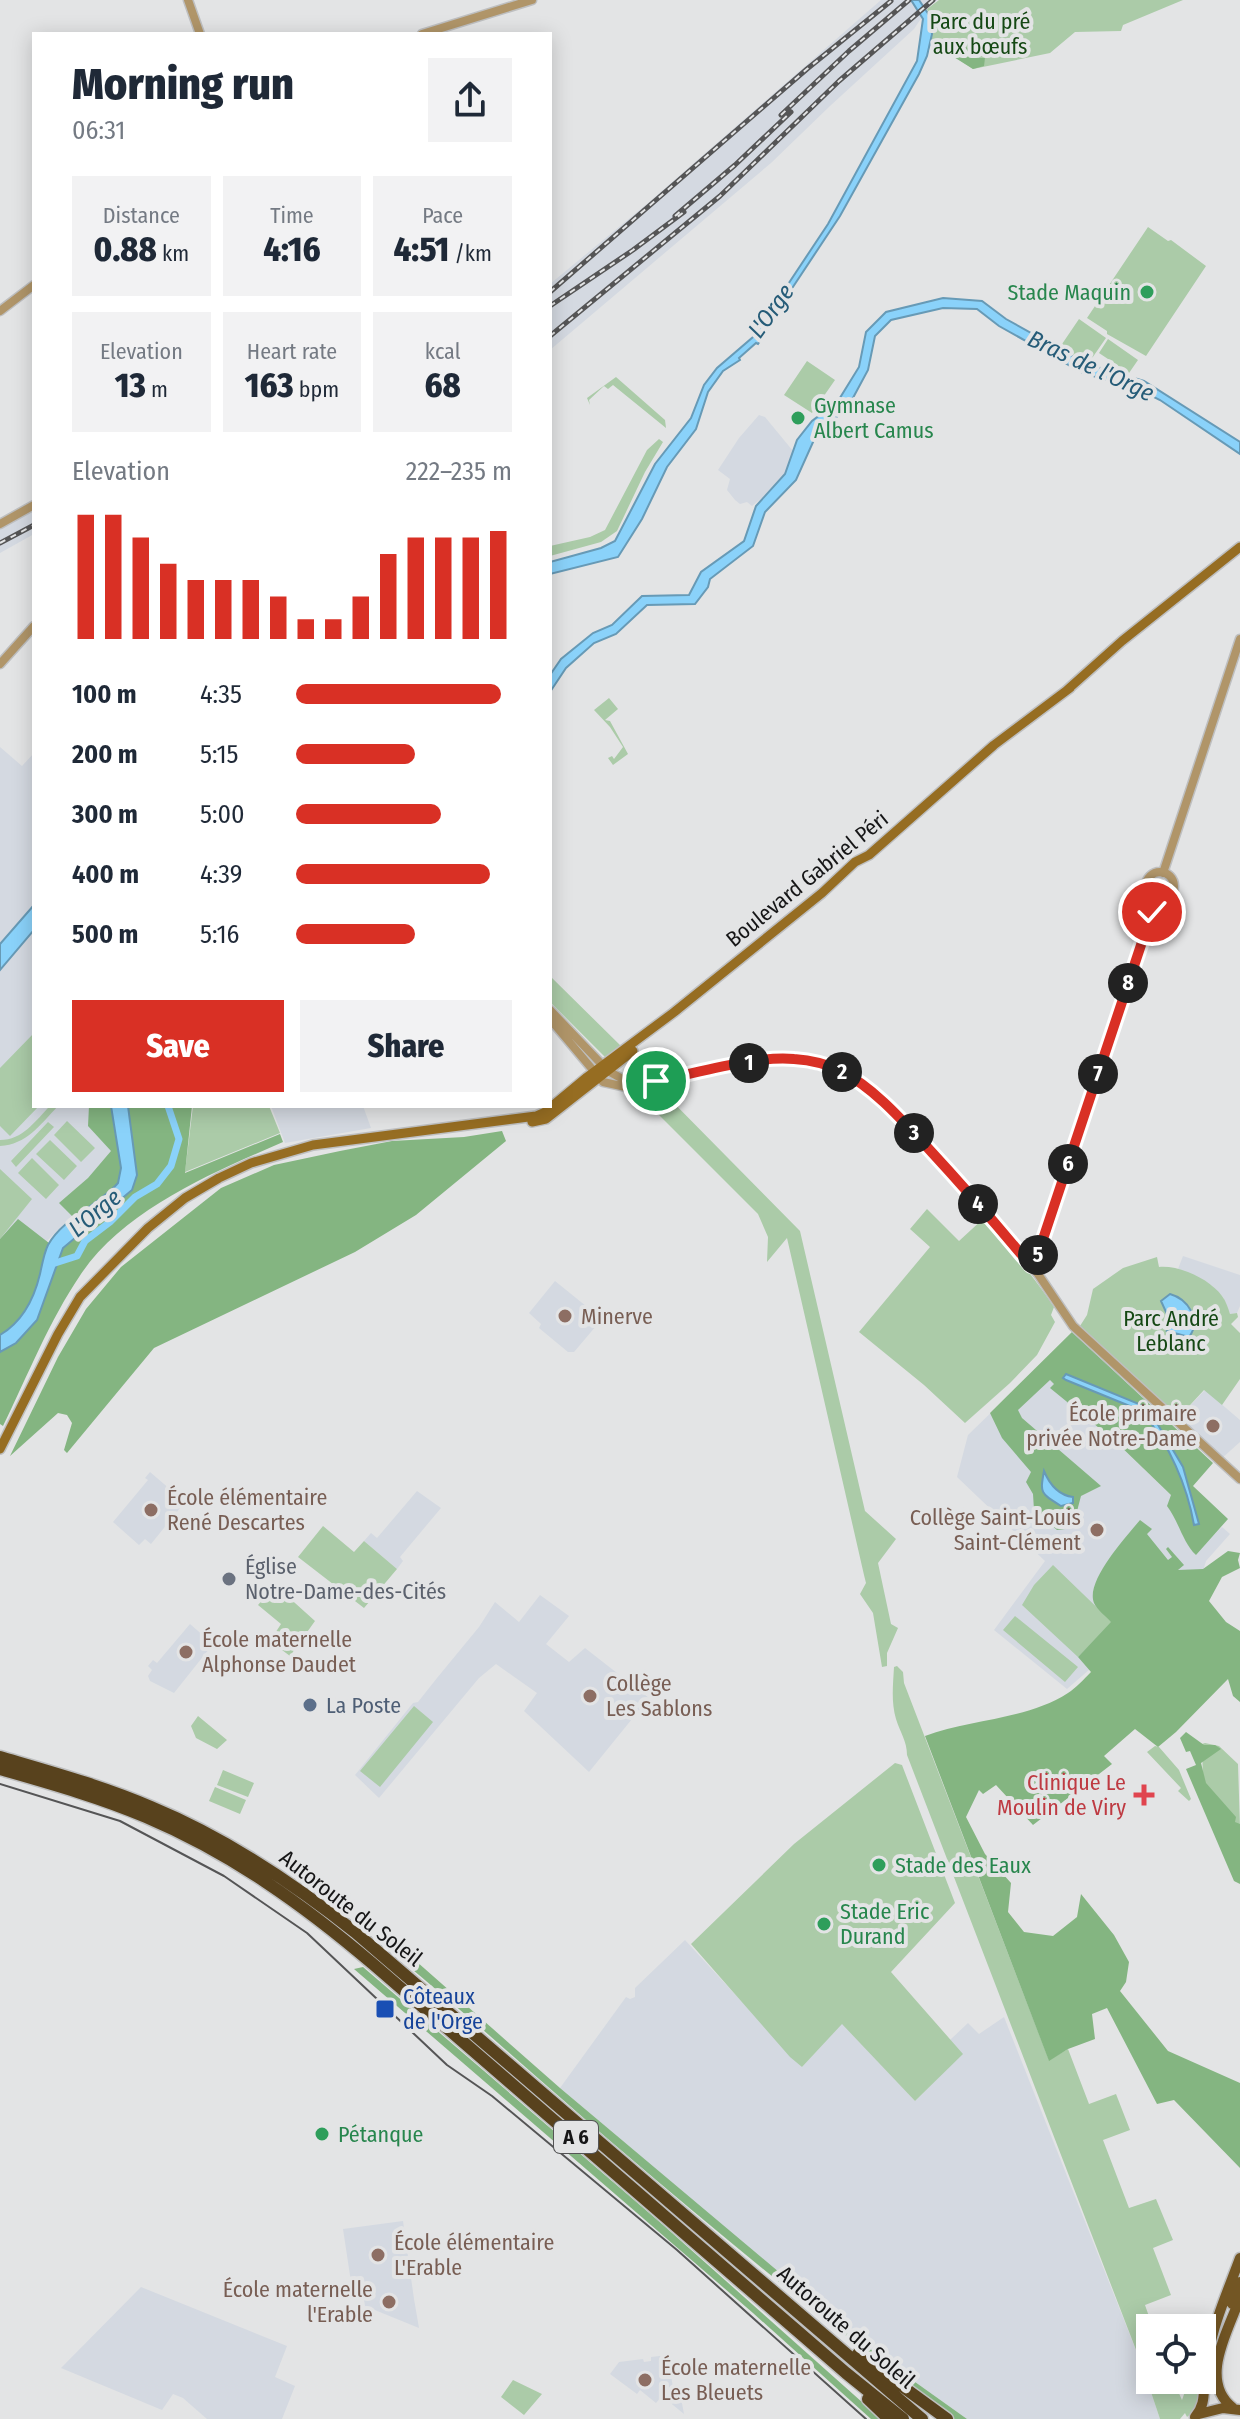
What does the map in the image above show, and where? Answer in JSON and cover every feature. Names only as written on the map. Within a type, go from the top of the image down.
[{"type":"highway","name":"Autoroute du Soleil","points":[[0,1757],[103,1788],[151,1807],[227,1844],[300,1890],[364,1940],[922,2419]]},
{"type":"highway","name":"Autoroute du Soleil","points":[[0,1769],[149,1818],[220,1853],[292,1899],[373,1964],[903,2419]]},
{"type":"highway","points":[[735,2259],[947,2419]]},
{"type":"highway","points":[[872,2364],[937,2419]]},
{"type":"highway","points":[[846,2373],[848,2380],[889,2419]]},
{"type":"main road","name":"Boulevard Gabriel Péri","points":[[552,1107],[822,893],[855,862],[869,855],[960,775],[1240,547]]},
{"type":"main road","name":"Boulevard Gabriel Péri","points":[[0,1449],[80,1297],[148,1228],[185,1198],[251,1163],[313,1145],[520,1122],[550,1108]]},
{"type":"main road","points":[[1216,2331],[1240,2258]]},
{"type":"main road","points":[[1216,2334],[1240,2272]]},
{"type":"main road","points":[[1237,2409],[1219,2392],[1217,2364],[1222,2334],[1240,2282]]},
{"type":"main road","points":[[1217,2364],[1240,2298]]},
{"type":"main road","points":[[1193,2418],[1203,2407],[1204,2394]]},
{"type":"main road","points":[[1193,2418],[1214,2409],[1237,2409]]},
{"type":"street","points":[[188,0],[199,32]]},
{"type":"street","points":[[428,32],[532,0]]},
{"type":"street","points":[[0,311],[32,287]]},
{"type":"street","points":[[0,524],[32,506]]},
{"type":"street","points":[[0,664],[32,628]]},
{"type":"street","points":[[1163,873],[1240,639]]},
{"type":"street","points":[[1163,873],[1170,877],[1173,888],[1167,898],[1157,900],[1149,895],[1146,883],[1154,874],[1163,873]]},
{"type":"street","points":[[1031,1266],[1036,1260],[1157,900]]},
{"type":"street","points":[[552,1012],[601,1071],[607,1084],[630,1088],[723,1067],[786,1058],[838,1070],[875,1095],[992,1217],[1073,1326],[1240,1479]]},
{"type":"street","points":[[552,1021],[601,1071],[630,1083],[650,1082]]},
{"type":"shaded area","points":[[881,0],[938,0],[930,5],[914,29],[771,163],[552,348],[552,282]]},
{"type":"shaded area","points":[[759,415],[765,417],[793,451],[785,473],[774,488],[752,506],[735,500],[727,490],[730,479],[718,470]]},
{"type":"shaded area","points":[[32,510],[32,535],[0,553],[0,529]]},
{"type":"shaded area","points":[[0,747],[22,766],[32,755],[32,1108],[109,1108],[118,1169],[46,1242],[0,1333]]},
{"type":"shaded area","points":[[272,1108],[364,1108],[371,1128],[285,1143]]},
{"type":"shaded area","points":[[1183,1256],[1240,1275],[1240,1306],[1237,1313],[1230,1314],[1223,1297],[1212,1286],[1178,1269]]},
{"type":"shaded area","name":"Minerve","points":[[555,1281],[602,1319],[574,1352],[568,1352],[539,1328],[541,1324],[529,1313]]},
{"type":"shaded area","name":"Collège Saint-Louis Saint-Clément","points":[[1038,1367],[1172,1496],[1185,1539],[1195,1553],[1222,1527],[1230,1534],[1206,1561],[1203,1571],[1067,1689],[994,1630],[1045,1561],[957,1477],[968,1435]]},
{"type":"shaded area","name":"École primaire privée Notre-Dame","points":[[1205,1390],[1240,1420],[1240,1442],[1221,1459],[1179,1417]]},
{"type":"shaded area","name":"École élémentaire René Descartes","points":[[150,1472],[185,1502],[151,1544],[145,1539],[139,1545],[113,1522],[148,1480],[145,1478]]},
{"type":"shaded area","points":[[417,1491],[441,1508],[400,1557],[403,1561],[397,1569],[364,1541],[371,1533],[377,1538]]},
{"type":"shaded area","name":"Collège Les Sablons","points":[[540,1595],[569,1616],[546,1644],[569,1662],[585,1648],[649,1698],[589,1772],[524,1711],[537,1693],[496,1664],[479,1678],[379,1798],[355,1775],[479,1627],[495,1602],[519,1622]]},
{"type":"shaded area","name":"École maternelle Alphonse Daudet","points":[[190,1624],[213,1644],[174,1693],[150,1681],[148,1676],[152,1670],[148,1666],[153,1660],[157,1663]]},
{"type":"shaded area","points":[[685,1940],[802,2067],[842,2023],[915,2101],[962,2054],[950,2040],[968,2023],[979,2034],[1004,2017],[1136,2350],[1136,2394],[1152,2394],[1160,2419],[967,2419],[880,2357],[827,2314],[560,2088],[626,1997],[635,1997],[635,1988]]},
{"type":"shaded area","name":"École élémentaire L'Erable","points":[[403,2221],[419,2328],[365,2306],[361,2281],[351,2282],[343,2229]]},
{"type":"shaded area","points":[[141,2287],[287,2346],[275,2377],[295,2386],[282,2419],[207,2419],[183,2398],[173,2394],[162,2410],[61,2368]]},
{"type":"shaded area","name":"École maternelle Les Bleuets","points":[[668,2355],[673,2388],[679,2387],[684,2414],[662,2396],[656,2403],[640,2390],[637,2394],[610,2374],[619,2362],[651,2361],[651,2357]]},
{"type":"green space","name":"Parc du pré aux bœufs","points":[[939,0],[1183,0],[1123,25],[1121,31],[1075,32],[1050,53],[973,69],[931,41],[932,23],[927,9]]},
{"type":"green space","points":[[959,42],[978,52],[978,58],[985,58],[984,66],[973,69],[949,54],[951,43]]},
{"type":"green space","name":"Stade Maquin","points":[[1148,227],[1206,266],[1146,356],[1107,334],[1087,318]]},
{"type":"green space","points":[[1079,319],[1106,338],[1088,364],[1060,347]]},
{"type":"green space","points":[[1108,339],[1138,360],[1129,373],[1099,353]]},
{"type":"green space","points":[[807,361],[835,380],[812,413],[784,395]]},
{"type":"green space","points":[[616,377],[665,420],[666,428],[613,385],[608,389],[604,386],[589,400],[590,405],[587,398]]},
{"type":"green space","points":[[659,439],[663,442],[617,531],[601,542],[552,555],[552,546],[590,537],[605,530],[647,450]]},
{"type":"green space","points":[[609,698],[618,709],[605,720],[610,721],[628,754],[613,765],[608,758],[612,756],[614,759],[623,747],[594,710]]},
{"type":"green space","points":[[552,978],[623,1048],[606,1058],[552,1004]]},
{"type":"green space","points":[[32,1035],[32,1108],[37,1108],[10,1136],[0,1126],[0,1068]]},
{"type":"green space","points":[[657,1086],[800,1231],[865,1511],[896,1539],[878,1563],[891,1624],[898,1628],[887,1653],[887,1666],[882,1667],[873,1613],[860,1594],[866,1583],[787,1238],[767,1262],[768,1237],[758,1214],[642,1098],[640,1092],[643,1088]]},
{"type":"green space","points":[[48,1108],[56,1108],[25,1138],[0,1146],[0,1140],[15,1137]]},
{"type":"green space","points":[[89,1108],[192,1108],[185,1173],[280,1134],[283,1142],[173,1195],[121,1230],[99,1251],[59,1310],[3,1426],[0,1424],[0,1239],[18,1219],[49,1243],[74,1218],[59,1203],[88,1178],[111,1151],[88,1126]]},
{"type":"green space","points":[[193,1108],[270,1108],[280,1133],[185,1172]]},
{"type":"green space","points":[[67,1121],[95,1148],[81,1162],[54,1135]]},
{"type":"green space","points":[[48,1122],[54,1127],[16,1167],[11,1161]]},
{"type":"green space","points":[[502,1131],[506,1141],[416,1215],[355,1252],[154,1348],[67,1453],[64,1450],[72,1423],[67,1415],[58,1413],[10,1456],[58,1357],[86,1309],[121,1267],[221,1188],[274,1165],[340,1151],[392,1141],[464,1137]]},
{"type":"green space","points":[[50,1140],[77,1166],[64,1180],[36,1154]]},
{"type":"green space","points":[[32,1158],[59,1185],[46,1199],[18,1173]]},
{"type":"green space","points":[[0,1169],[32,1199],[0,1239]]},
{"type":"green space","points":[[927,1209],[959,1241],[984,1218],[1054,1307],[1051,1315],[1055,1322],[1037,1355],[965,1423],[859,1332],[930,1247],[910,1229]]},
{"type":"green space","name":"Parc André Leblanc","points":[[1157,1257],[1159,1267],[1185,1271],[1210,1284],[1223,1298],[1230,1314],[1237,1313],[1238,1317],[1231,1324],[1240,1333],[1240,1379],[1222,1405],[1204,1390],[1179,1417],[1080,1326],[1087,1315],[1093,1289],[1123,1268]]},
{"type":"green space","points":[[1072,1332],[1213,1463],[1193,1486],[1228,1519],[1196,1555],[1167,1506],[1171,1495],[1115,1441],[1050,1388],[1054,1384],[1050,1380],[1018,1410],[1022,1418],[1101,1486],[1081,1496],[1076,1515],[1065,1529],[1057,1530],[1034,1510],[1033,1494],[1026,1482],[1031,1472],[1002,1438],[990,1413]]},
{"type":"green space","points":[[1140,1520],[1152,1529],[1147,1534],[1168,1560],[1172,1557],[1166,1549],[1168,1547],[1184,1565],[1178,1570],[1203,1569],[1228,1551],[1240,1553],[1240,1568],[1222,1577],[1209,1601],[1226,1622],[1240,1631],[1240,1702],[1233,1696],[1228,1679],[1158,1747],[1135,1729],[1104,1756],[1112,1764],[1033,1825],[996,1785],[983,1794],[979,1790],[966,1817],[985,1854],[1011,1883],[1008,1912],[1024,1932],[1053,1936],[1077,1917],[1081,1894],[1114,1935],[1129,1962],[1126,1982],[1120,1991],[1168,2051],[1240,2083],[1240,2168],[1174,2100],[1157,2104],[1107,2008],[1092,2014],[1095,2039],[1068,2049],[1049,2061],[925,1736],[1034,1709],[1068,1693],[1091,1672],[1078,1657],[1111,1622],[1094,1603],[1096,1583],[1109,1559]]},
{"type":"green space","points":[[323,1526],[354,1552],[364,1541],[397,1569],[364,1608],[298,1557]]},
{"type":"green space","points":[[1053,1565],[1112,1622],[1078,1657],[1022,1605],[1034,1585]]},
{"type":"green space","points":[[275,1585],[315,1621],[290,1656],[270,1641],[281,1624],[258,1605]]},
{"type":"green space","points":[[1015,1616],[1078,1667],[1065,1682],[1003,1630]]},
{"type":"green space","points":[[894,1667],[903,1672],[904,1683],[1049,2060],[1068,2049],[1089,2104],[1116,2094],[1130,2130],[1103,2140],[1129,2208],[1156,2199],[1173,2240],[1153,2248],[1171,2295],[1145,2305],[1148,2314],[1136,2314],[1136,2350],[907,1755],[893,1706]]},
{"type":"green space","points":[[414,1706],[433,1722],[380,1787],[360,1771]]},
{"type":"green space","points":[[198,1716],[227,1740],[217,1749],[196,1738],[191,1726]]},
{"type":"green space","points":[[1186,1732],[1204,1745],[1215,1745],[1221,1749],[1201,1763],[1206,1783],[1236,1817],[1235,1822],[1240,1824],[1240,1884],[1234,1881],[1186,1769],[1196,1765],[1180,1738]]},
{"type":"green space","points":[[1202,1744],[1219,1746],[1238,1764],[1240,1827],[1234,1825],[1203,1782]]},
{"type":"green space","points":[[1155,1746],[1179,1770],[1191,1799],[1189,1801],[1147,1752]]},
{"type":"green space","name":"Stade Eric Durand","points":[[895,1763],[902,1765],[955,1903],[891,1972],[963,2054],[915,2101],[842,2024],[802,2067],[691,1944],[794,1844]]},
{"type":"green space","points":[[223,1770],[254,1783],[248,1797],[217,1785]]},
{"type":"green space","points":[[215,1787],[246,1800],[240,1814],[209,1801]]},
{"type":"green space","points":[[408,1954],[560,2088],[880,2357],[967,2419],[953,2419],[703,2220],[401,1960]]},
{"type":"green space","points":[[363,1967],[662,2224],[881,2419],[871,2419],[753,2313],[354,1969]]},
{"type":"green space","points":[[513,2380],[542,2394],[524,2415],[501,2397]]},
{"type":"green space","points":[[1152,2394],[1179,2394],[1182,2400],[1184,2394],[1200,2394],[1195,2409],[1187,2417],[1185,2413],[1180,2419],[1160,2419]]},
{"type":"water","name":"L'Orge","points":[[911,0],[919,0],[929,15],[932,34],[927,56],[840,216],[758,344],[723,371],[708,392],[696,429],[667,467],[642,519],[618,557],[552,574],[552,561],[615,541],[655,464],[691,418],[704,385],[717,368],[753,337],[828,224],[917,61],[923,19]]},
{"type":"water","name":"Bras de l'Orge","points":[[943,298],[982,301],[1006,319],[1087,364],[1144,381],[1240,442],[1240,454],[1160,400],[1138,389],[1083,373],[999,326],[977,309],[943,308],[891,320],[875,336],[868,370],[847,409],[818,431],[796,480],[765,512],[753,546],[710,579],[708,587],[695,604],[647,605],[616,634],[594,643],[566,668],[552,689],[552,672],[561,659],[593,633],[612,625],[642,596],[689,595],[701,572],[744,541],[756,506],[785,474],[797,440],[812,421],[838,401],[859,367],[866,332],[886,312]]},
{"type":"water","points":[[32,907],[32,932],[0,970],[0,944]]},
{"type":"water","name":"L'Orge","points":[[111,1108],[128,1108],[137,1175],[132,1190],[63,1248],[37,1320],[16,1343],[0,1352],[0,1335],[15,1324],[31,1301],[47,1248],[55,1235],[118,1183],[121,1168]]},
{"type":"water","points":[[1170,1294],[1182,1300],[1191,1311],[1194,1324],[1189,1337],[1167,1331],[1172,1325],[1161,1301]]},
{"type":"water","points":[[1066,1374],[1141,1406],[1137,1409],[1066,1380],[1063,1378]]},
{"type":"water","points":[[1144,1410],[1154,1418],[1183,1467],[1199,1524],[1194,1525],[1176,1466]]},
{"type":"water","points":[[1044,1471],[1054,1488],[1073,1497],[1073,1503],[1061,1506],[1045,1495],[1042,1488]]},
{"type":"waterway","points":[[52,1264],[77,1256],[85,1241],[135,1197],[157,1184],[171,1166],[179,1139],[169,1108]]},
{"type":"tram line","points":[[0,1784],[120,1821],[224,1876],[307,1933],[447,2065],[492,2096],[677,2250],[866,2419]]},
{"type":"railway","points":[[781,115],[909,0]]},
{"type":"railway","points":[[552,334],[720,196],[839,81],[933,0]]},
{"type":"railway","points":[[552,290],[807,69],[891,1]]},
{"type":"railway","points":[[675,216],[791,112]]},
{"type":"railway","points":[[552,305],[684,212]]},
{"type":"railway","points":[[0,543],[32,526]]},
{"type":"place","name":"Stade Maquin","points":[[1147,292]]},
{"type":"place","name":"Gymnase Albert Camus","points":[[798,418]]},
{"type":"place","name":"Minerve","points":[[565,1316]]},
{"type":"place","name":"École primaire privée Notre-Dame","points":[[1213,1426]]},
{"type":"place","name":"École élémentaire René Descartes","points":[[151,1510]]},
{"type":"place","name":"Collège Saint-Louis Saint-Clément","points":[[1097,1530]]},
{"type":"place","name":"Église Notre-Dame-des-Cités","points":[[229,1579]]},
{"type":"place","name":"École maternelle Alphonse Daudet","points":[[186,1652]]},
{"type":"place","name":"Collège Les Sablons","points":[[590,1696]]},
{"type":"place","name":"La Poste","points":[[310,1705]]},
{"type":"place","name":"Clinique Le Moulin de Viry","points":[[1144,1795]]},
{"type":"place","name":"Stade des Eaux","points":[[879,1865]]},
{"type":"place","name":"Stade Eric Durand","points":[[824,1924]]},
{"type":"place","name":"Côteaux de l'Orge","points":[[385,2009]]},
{"type":"place","name":"Pétanque","points":[[322,2134]]},
{"type":"place","name":"École élémentaire L'Erable","points":[[378,2255]]},
{"type":"place","name":"École maternelle l'Erable","points":[[389,2302]]},
{"type":"place","name":"École maternelle Les Bleuets","points":[[645,2380]]},
{"type":"route","points":[[656,1081],[786,1058],[838,1070],[875,1095],[918,1137],[992,1217],[1031,1266],[1036,1260],[1152,912]]}]
